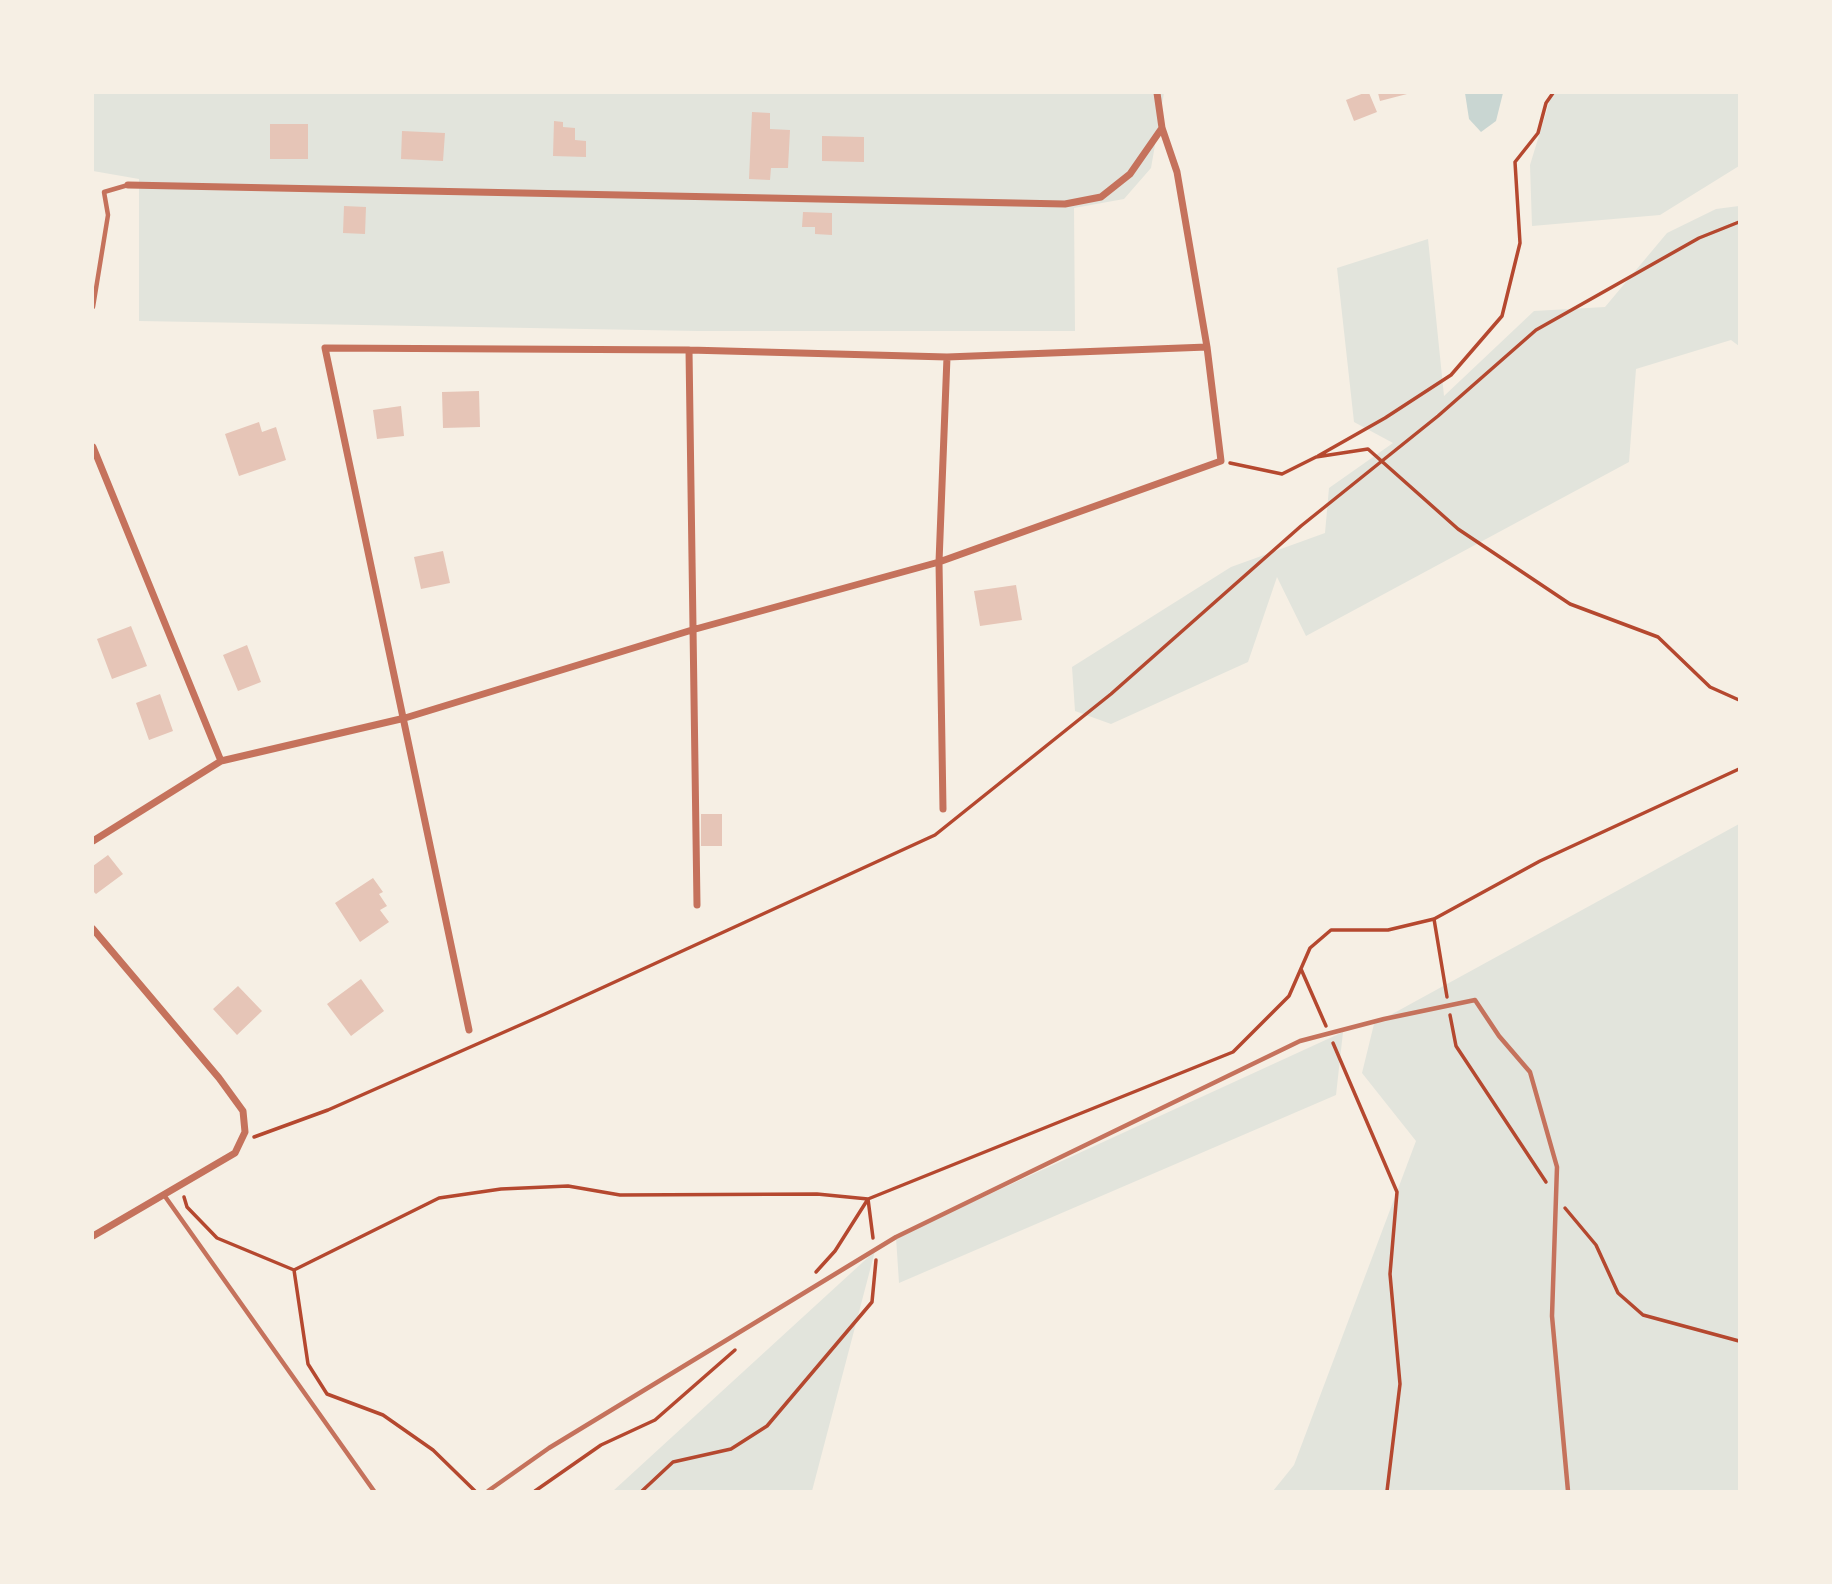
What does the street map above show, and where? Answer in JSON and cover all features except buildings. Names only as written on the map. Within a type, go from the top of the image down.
[{"type":"street","points":[[93,841],[221,761],[405,718],[692,631],[939,562],[1221,461],[1207,347],[1177,172],[1161,128],[1157,93]]},
{"type":"street","points":[[128,185],[1065,204],[1101,197],[1130,174],[1161,128]]},
{"type":"street","points":[[469,1030],[325,348],[689,350],[947,357],[1207,347]]},
{"type":"street","points":[[689,350],[698,905]]},
{"type":"street","points":[[943,809],[939,562],[947,357]]},
{"type":"street","points":[[93,447],[221,761]]},
{"type":"street","points":[[93,929],[219,1078],[243,1111],[244,1132],[235,1153],[93,1236]]},
{"type":"lane","points":[[93,307],[108,215],[104,192],[128,185]]},
{"type":"lane","points":[[488,1491],[549,1448],[875,1250],[1300,1041],[1475,1000],[1499,1036],[1530,1072],[1557,1167],[1552,1316],[1568,1491]]},
{"type":"lane","points":[[164,1195],[374,1491]]},
{"type":"path","points":[[1221,461],[1282,474],[1385,418],[1451,375],[1502,316],[1520,243],[1515,162],[1538,132],[1546,103],[1553,93]]},
{"type":"path","points":[[239,1143],[328,1110],[545,1014],[934,835],[1111,694],[1301,526],[1438,416],[1536,330],[1699,238],[1739,222]]},
{"type":"path","points":[[1316,457],[1368,449],[1458,529],[1570,604],[1658,637],[1710,687],[1739,700]]},
{"type":"path","points":[[181,1185],[187,1207],[217,1238],[294,1270],[439,1198],[501,1189],[568,1186],[620,1195],[817,1194],[868,1199],[1233,1052],[1289,996],[1310,948],[1331,930],[1388,930],[1434,919],[1540,861],[1739,769]]},
{"type":"path","points":[[1301,969],[1396,1192],[1390,1274],[1400,1384],[1387,1491]]},
{"type":"path","points":[[642,1491],[673,1462],[731,1449],[767,1426],[872,1302],[877,1266],[868,1199]]},
{"type":"path","points":[[807,1282],[835,1251],[868,1199]]},
{"type":"path","points":[[294,1270],[308,1364],[327,1394],[383,1415],[433,1450],[475,1491]]},
{"type":"path","points":[[535,1491],[601,1446],[654,1420],[737,1348]]},
{"type":"shaded area","points":[[93,93],[1164,93],[1151,168],[1124,199],[1074,208],[1075,331],[698,331],[139,321],[139,179],[93,171]]},
{"type":"shaded area","points":[[1465,93],[1503,93],[1496,121],[1481,132],[1469,119]]},
{"type":"shaded area","points":[[1552,93],[1739,93],[1739,166],[1660,215],[1532,226],[1530,165]]},
{"type":"shaded area","points":[[1739,206],[1739,346],[1731,340],[1636,369],[1629,462],[1306,636],[1277,577],[1248,662],[1111,724],[1075,711],[1072,667],[1231,567],[1325,533],[1329,488],[1393,443],[1354,422],[1337,268],[1428,239],[1444,396],[1534,311],[1605,307],[1667,233],[1716,209]]},
{"type":"shaded area","points":[[1739,824],[1739,1491],[1273,1491],[1294,1465],[1416,1141],[1362,1073],[1374,1024]]},
{"type":"shaded area","points":[[1343,1032],[1336,1095],[899,1283],[896,1237]]},
{"type":"shaded area","points":[[875,1251],[812,1491],[613,1491]]}]
